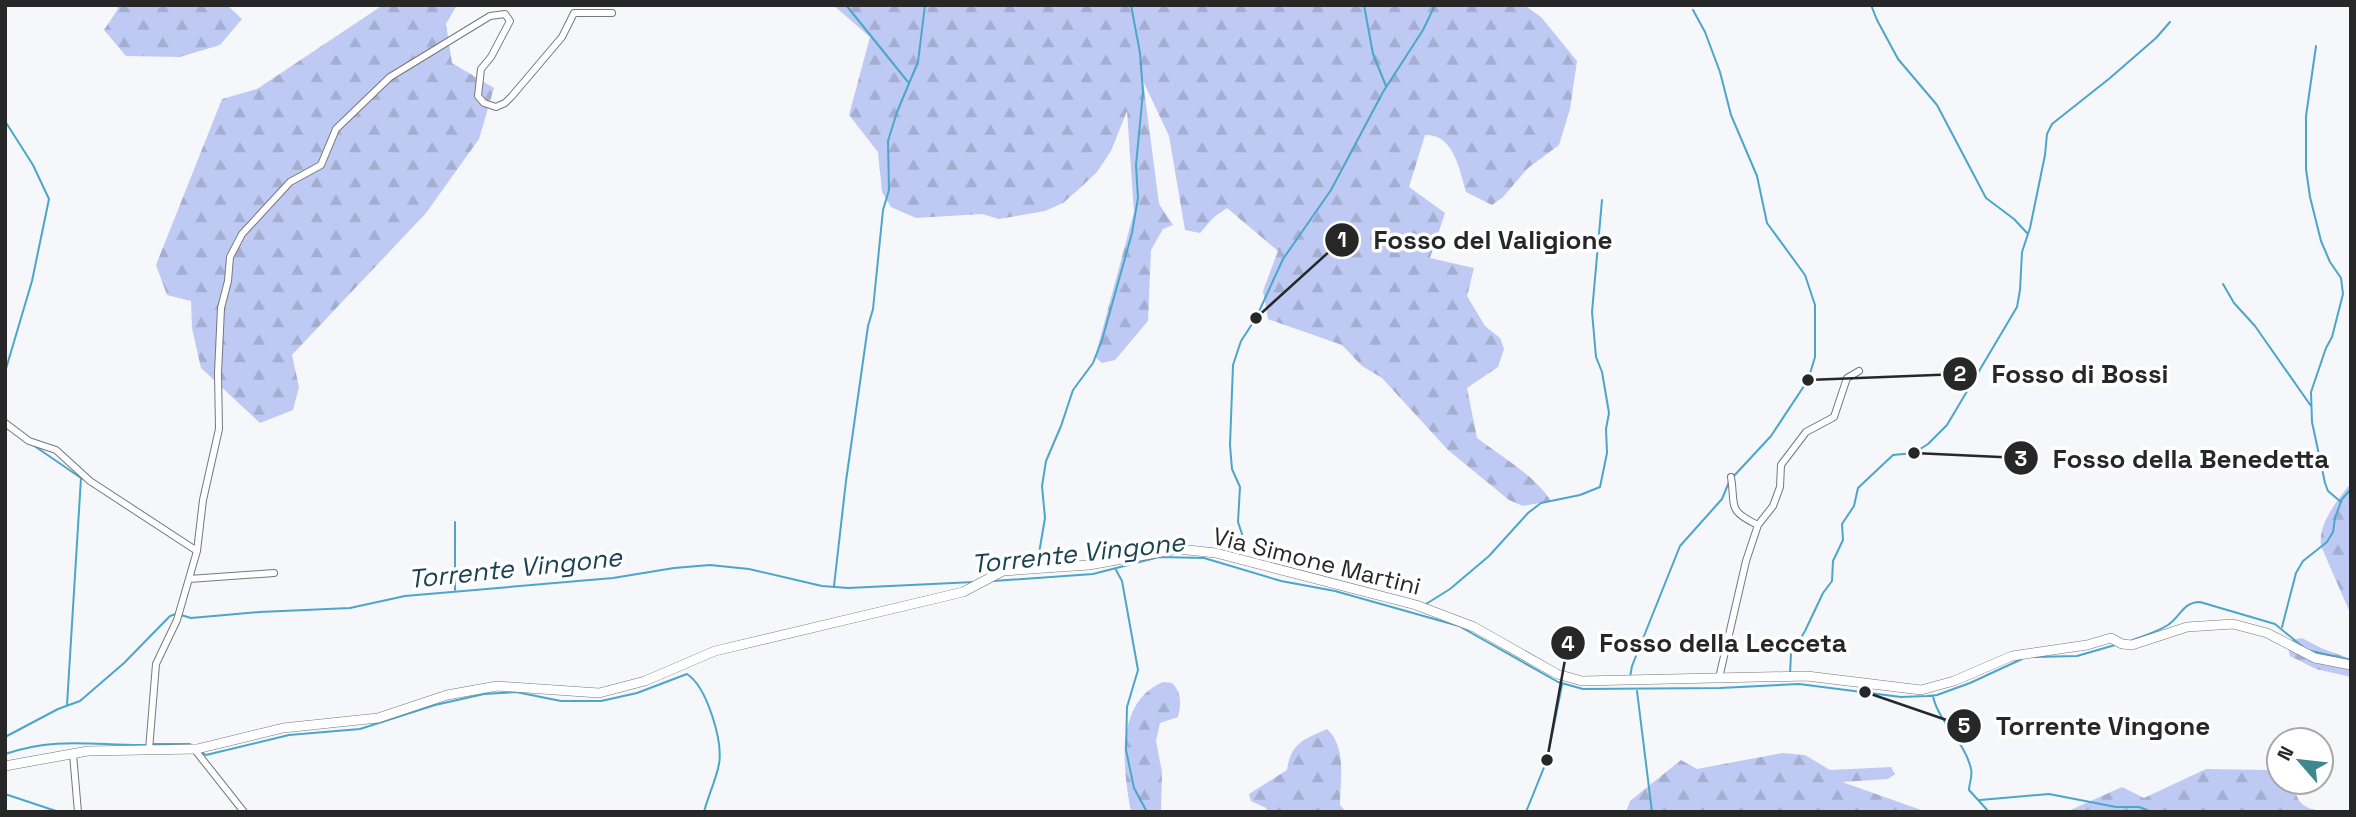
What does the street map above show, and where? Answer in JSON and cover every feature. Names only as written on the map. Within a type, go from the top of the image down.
[{"type":"street","points":[[149,750],[156,664],[177,620],[197,551],[203,500],[219,429],[221,307],[228,281],[230,257],[242,234],[290,182],[321,165],[336,129],[390,77],[490,16],[505,14],[510,21],[491,57],[481,69],[478,83],[478,96],[484,103],[496,107],[512,96],[562,37],[575,13],[612,13]]},
{"type":"street","points":[[1719,678],[1746,561],[1758,525],[1773,506],[1780,487],[1781,465],[1806,432],[1834,417],[1847,378],[1859,371]]},
{"type":"street","points":[[5,423],[29,441],[56,450],[90,481],[197,551]]},
{"type":"street","points":[[1731,480],[1732,504],[1740,516],[1758,525]]},
{"type":"street","name":"Via Simone Martini","points":[[5,766],[88,751],[195,750],[283,728],[378,718],[447,695],[496,686],[599,693],[645,681],[715,651],[962,592],[1003,571],[1089,565],[1178,549],[1216,553],[1421,607],[1474,627],[1557,674],[1587,681],[1789,677],[1834,679],[1921,690],[1954,681],[2012,656],[2087,645],[2111,638],[2132,645],[2186,627],[2233,624],[2267,633],[2315,658],[2351,665]]},
{"type":"street","points":[[189,579],[274,573]]},
{"type":"street","points":[[195,750],[244,812]]},
{"type":"street","points":[[73,754],[78,812]]},
{"type":"green space","points":[[117,5],[227,5],[242,19],[220,45],[180,57],[126,56],[104,30],[118,9]]},
{"type":"green space","points":[[383,5],[457,5],[446,24],[452,63],[494,88],[479,139],[426,213],[292,355],[299,387],[293,410],[260,423],[201,368],[192,328],[191,301],[167,295],[156,265],[222,99],[257,89]]},
{"type":"green space","points":[[833,5],[1524,5],[1541,17],[1577,61],[1570,109],[1559,145],[1528,168],[1503,197],[1492,205],[1466,192],[1449,147],[1435,136],[1425,135],[1409,187],[1445,213],[1430,258],[1474,268],[1467,296],[1485,326],[1500,338],[1504,349],[1498,367],[1467,388],[1477,438],[1526,474],[1551,501],[1523,506],[1509,500],[1448,450],[1382,378],[1362,366],[1342,345],[1268,319],[1263,291],[1278,251],[1227,208],[1214,217],[1200,233],[1185,230],[1169,136],[1143,81],[1159,204],[1173,225],[1163,229],[1151,250],[1148,321],[1115,360],[1102,363],[1095,357],[1134,212],[1127,111],[1111,151],[1097,172],[1063,203],[1045,211],[999,219],[982,214],[916,218],[891,207],[882,192],[878,152],[849,115],[870,37]]},
{"type":"green space","points":[[2351,483],[2351,615],[2321,546],[2321,537],[2325,521]]},
{"type":"green space","points":[[2302,638],[2348,658],[2351,656],[2351,677],[2316,669],[2290,656],[2288,648],[2292,640]]},
{"type":"green space","points":[[1163,682],[1172,683],[1180,703],[1178,717],[1160,723],[1156,741],[1162,772],[1161,812],[1131,812],[1125,758],[1129,721],[1136,705],[1147,692]]},
{"type":"green space","points":[[1327,729],[1340,754],[1340,805],[1346,812],[1267,812],[1266,808],[1251,801],[1249,794],[1287,770],[1292,753],[1300,743]]},
{"type":"green space","points":[[1782,753],[1805,755],[1830,770],[1891,767],[1895,774],[1888,779],[1842,782],[1927,812],[1626,812],[1630,801],[1681,760],[1697,769]]},
{"type":"green space","points":[[2206,769],[2265,770],[2265,796],[2297,796],[2307,807],[2331,812],[2066,812],[2122,787],[2144,798]]},
{"type":"waterway","points":[[846,5],[908,82]]},
{"type":"waterway","points":[[834,586],[846,481],[868,326],[873,309],[883,210],[889,190],[888,141],[918,62],[925,5]]},
{"type":"waterway","points":[[1037,565],[1045,518],[1042,486],[1046,461],[1073,390],[1093,363],[1102,340],[1132,233],[1138,198],[1136,165],[1143,92],[1140,53],[1131,5]]},
{"type":"waterway","points":[[1364,5],[1373,54],[1386,86]]},
{"type":"waterway","points":[[1242,556],[1242,534],[1238,522],[1240,487],[1232,469],[1230,445],[1233,365],[1241,341],[1256,318],[1283,259],[1331,190],[1383,92],[1423,30],[1435,5]]},
{"type":"waterway","points":[[1871,5],[1898,59],[1937,105],[1986,198],[2014,219],[2027,233]]},
{"type":"waterway","points":[[1693,10],[1705,32],[1720,72],[1731,115],[1757,176],[1767,223],[1805,275],[1815,305],[1815,357],[1808,380],[1771,436],[1732,478]]},
{"type":"waterway","points":[[1790,674],[1791,654],[1832,581],[1833,561],[1843,540],[1842,524],[1854,506],[1858,488],[1893,455],[1914,453],[1928,444],[1947,425],[2017,307],[2022,252],[2030,228],[2047,134],[2052,124],[2110,78],[2156,38],[2170,22]]},
{"type":"waterway","points":[[2316,46],[2306,116],[2306,169],[2321,241],[2341,278],[2343,294],[2332,337],[2311,392],[2312,422],[2325,483],[2328,491],[2341,502]]},
{"type":"waterway","points":[[5,121],[33,165],[49,199],[32,281],[5,372]]},
{"type":"waterway","points":[[1426,604],[1450,589],[1489,556],[1528,513],[1541,503],[1580,495],[1600,487],[1607,453],[1606,429],[1609,413],[1602,372],[1596,357],[1592,312],[1602,200]]},
{"type":"waterway","points":[[2223,284],[2234,303],[2255,326],[2311,406]]},
{"type":"waterway","points":[[33,445],[81,478],[67,705]]},
{"type":"waterway","points":[[1630,677],[1680,546],[1722,499],[1729,482]]},
{"type":"waterway","points":[[2282,627],[2296,573],[2303,561],[2327,542],[2333,532],[2342,499],[2351,489]]},
{"type":"waterway","points":[[455,522],[455,590]]},
{"type":"waterway","name":"Torrente Vingone","points":[[993,581],[1093,574],[1159,557],[1204,558],[1281,581],[1335,591],[1459,626],[1558,682],[1583,689],[1720,688],[1799,684],[1901,697],[1927,696],[1970,683],[2022,659]]},
{"type":"waterway","name":"Torrente Vingone","points":[[181,615],[191,618],[350,608],[405,596],[613,578],[710,565],[749,569],[822,586],[848,588],[974,582]]},
{"type":"waterway","points":[[1116,570],[1122,581],[1138,670],[1127,707],[1126,750],[1134,788],[1147,812]]},
{"type":"waterway","name":"Torrente Vingone","points":[[2130,641],[2164,627],[2190,604],[2200,602],[2275,624],[2303,647]]},
{"type":"waterway","name":"Torrente Vingone","points":[[5,737],[58,709],[80,701],[124,663],[170,616],[176,614]]},
{"type":"waterway","name":"Torrente Vingone","points":[[2034,657],[2077,656],[2115,645]]},
{"type":"waterway","name":"Torrente Vingone","points":[[2311,651],[2351,660]]},
{"type":"waterway","points":[[200,751],[206,755],[289,735],[360,729],[435,705],[484,694],[516,692],[561,701],[601,701],[637,693],[687,674],[707,702],[716,729],[720,754],[704,812]]},
{"type":"waterway","points":[[1526,812],[1547,760],[1562,685]]},
{"type":"waterway","points":[[1637,691],[1652,812]]},
{"type":"waterway","points":[[1933,696],[1940,714],[1968,759],[1971,772],[1969,790],[1989,812]]},
{"type":"waterway","points":[[153,744],[193,746]]},
{"type":"waterway","points":[[5,754],[42,745],[148,745]]},
{"type":"waterway","points":[[5,794],[59,812]]},
{"type":"waterway","points":[[1980,800],[2049,794],[2116,807],[2139,807],[2152,812]]},
{"type":"place","name":"Fosso del Valigione","points":[[1256,318]]},
{"type":"place","name":"Fosso di Bossi","points":[[1808,380]]},
{"type":"place","name":"Fosso della Benedetta","points":[[1914,453]]},
{"type":"place","name":"Torrente Vingone","points":[[1865,692]]},
{"type":"place","name":"Fosso della Lecceta","points":[[1547,760]]}]
